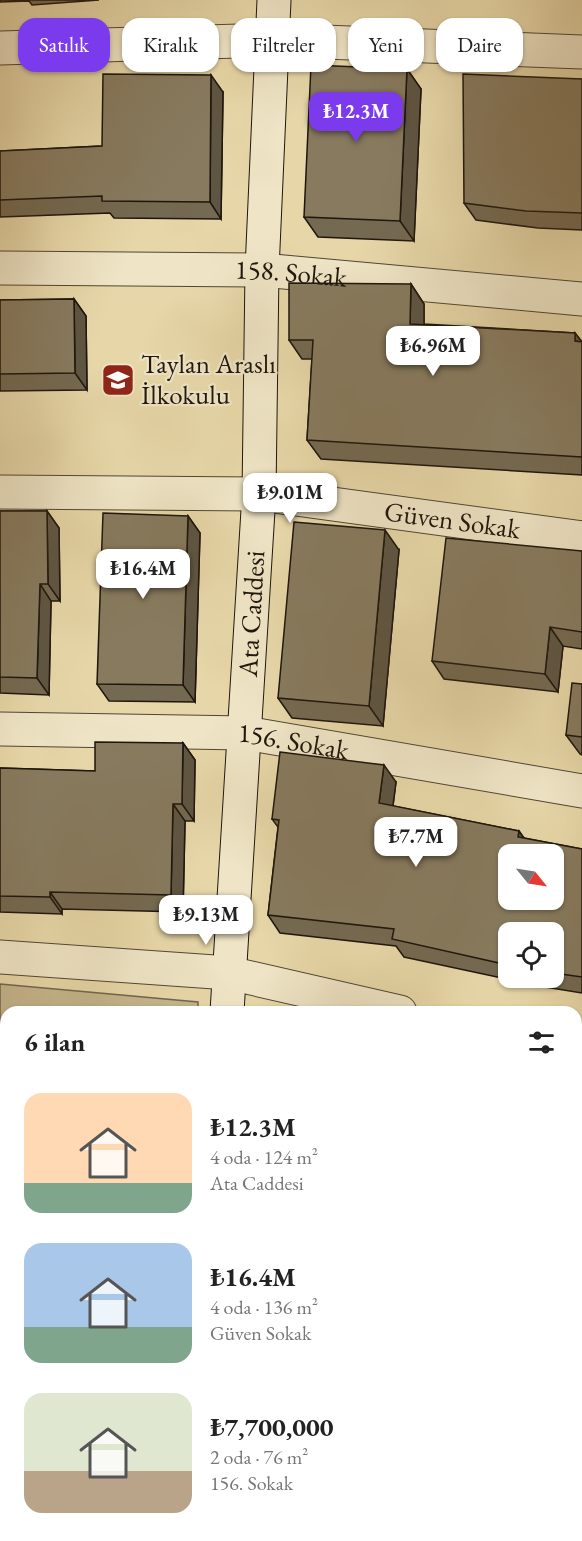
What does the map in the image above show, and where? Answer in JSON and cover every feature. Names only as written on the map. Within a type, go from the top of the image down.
[{"type":"street","name":"Ata Caddesi","points":[[274,0],[274,18]]},
{"type":"street","points":[[0,48],[231,41]]},
{"type":"street","points":[[336,42],[582,52]]},
{"type":"street","name":"Ata Caddesi","points":[[227,1006],[259,494],[262,270],[271,72]]},
{"type":"street","name":"158. Sokak","points":[[0,268],[262,270],[582,299]]},
{"type":"street","name":"Güven Sokak","points":[[0,492],[259,494],[582,538]]},
{"type":"street","name":"156. Sokak","points":[[0,729],[245,733],[582,791]]},
{"type":"street","points":[[0,957],[229,973],[374,1006]]},
{"type":"shaded area","points":[[0,984],[198,1002],[198,1006],[0,1006]]},
{"type":"building","points":[[336,66],[348,67],[348,72],[407,72],[400,221],[304,217],[311,72],[336,72]]},
{"type":"building","points":[[103,74],[211,75],[210,202],[102,201],[102,196],[0,200],[0,151],[102,146]]},
{"type":"building","points":[[463,74],[582,79],[582,213],[526,211],[464,203]]},
{"type":"building","points":[[289,283],[411,284],[410,324],[575,333],[575,341],[582,342],[582,457],[307,440],[313,340],[289,340]]},
{"type":"building","points":[[74,299],[75,373],[0,374],[0,300]]},
{"type":"building","points":[[0,511],[47,511],[48,584],[40,584],[37,678],[0,677]]},
{"type":"building","points":[[103,513],[188,516],[183,685],[97,684]]},
{"type":"building","points":[[294,522],[385,530],[369,706],[278,698]]},
{"type":"building","points":[[446,538],[582,551],[582,632],[550,627],[545,674],[432,661]]},
{"type":"building","points":[[572,683],[582,684],[582,737],[566,735]]},
{"type":"building","points":[[95,742],[183,743],[182,804],[173,804],[171,895],[50,892],[50,897],[0,896],[0,768],[95,771]]},
{"type":"building","points":[[280,752],[384,765],[379,803],[519,831],[518,837],[555,844],[498,844],[498,910],[564,910],[564,846],[582,849],[582,977],[564,974],[564,922],[498,922],[498,963],[392,939],[394,929],[268,915],[279,820],[272,819]]},
{"type":"place","name":"Taylan Araslı İlkokulu","points":[[118,380]]}]
